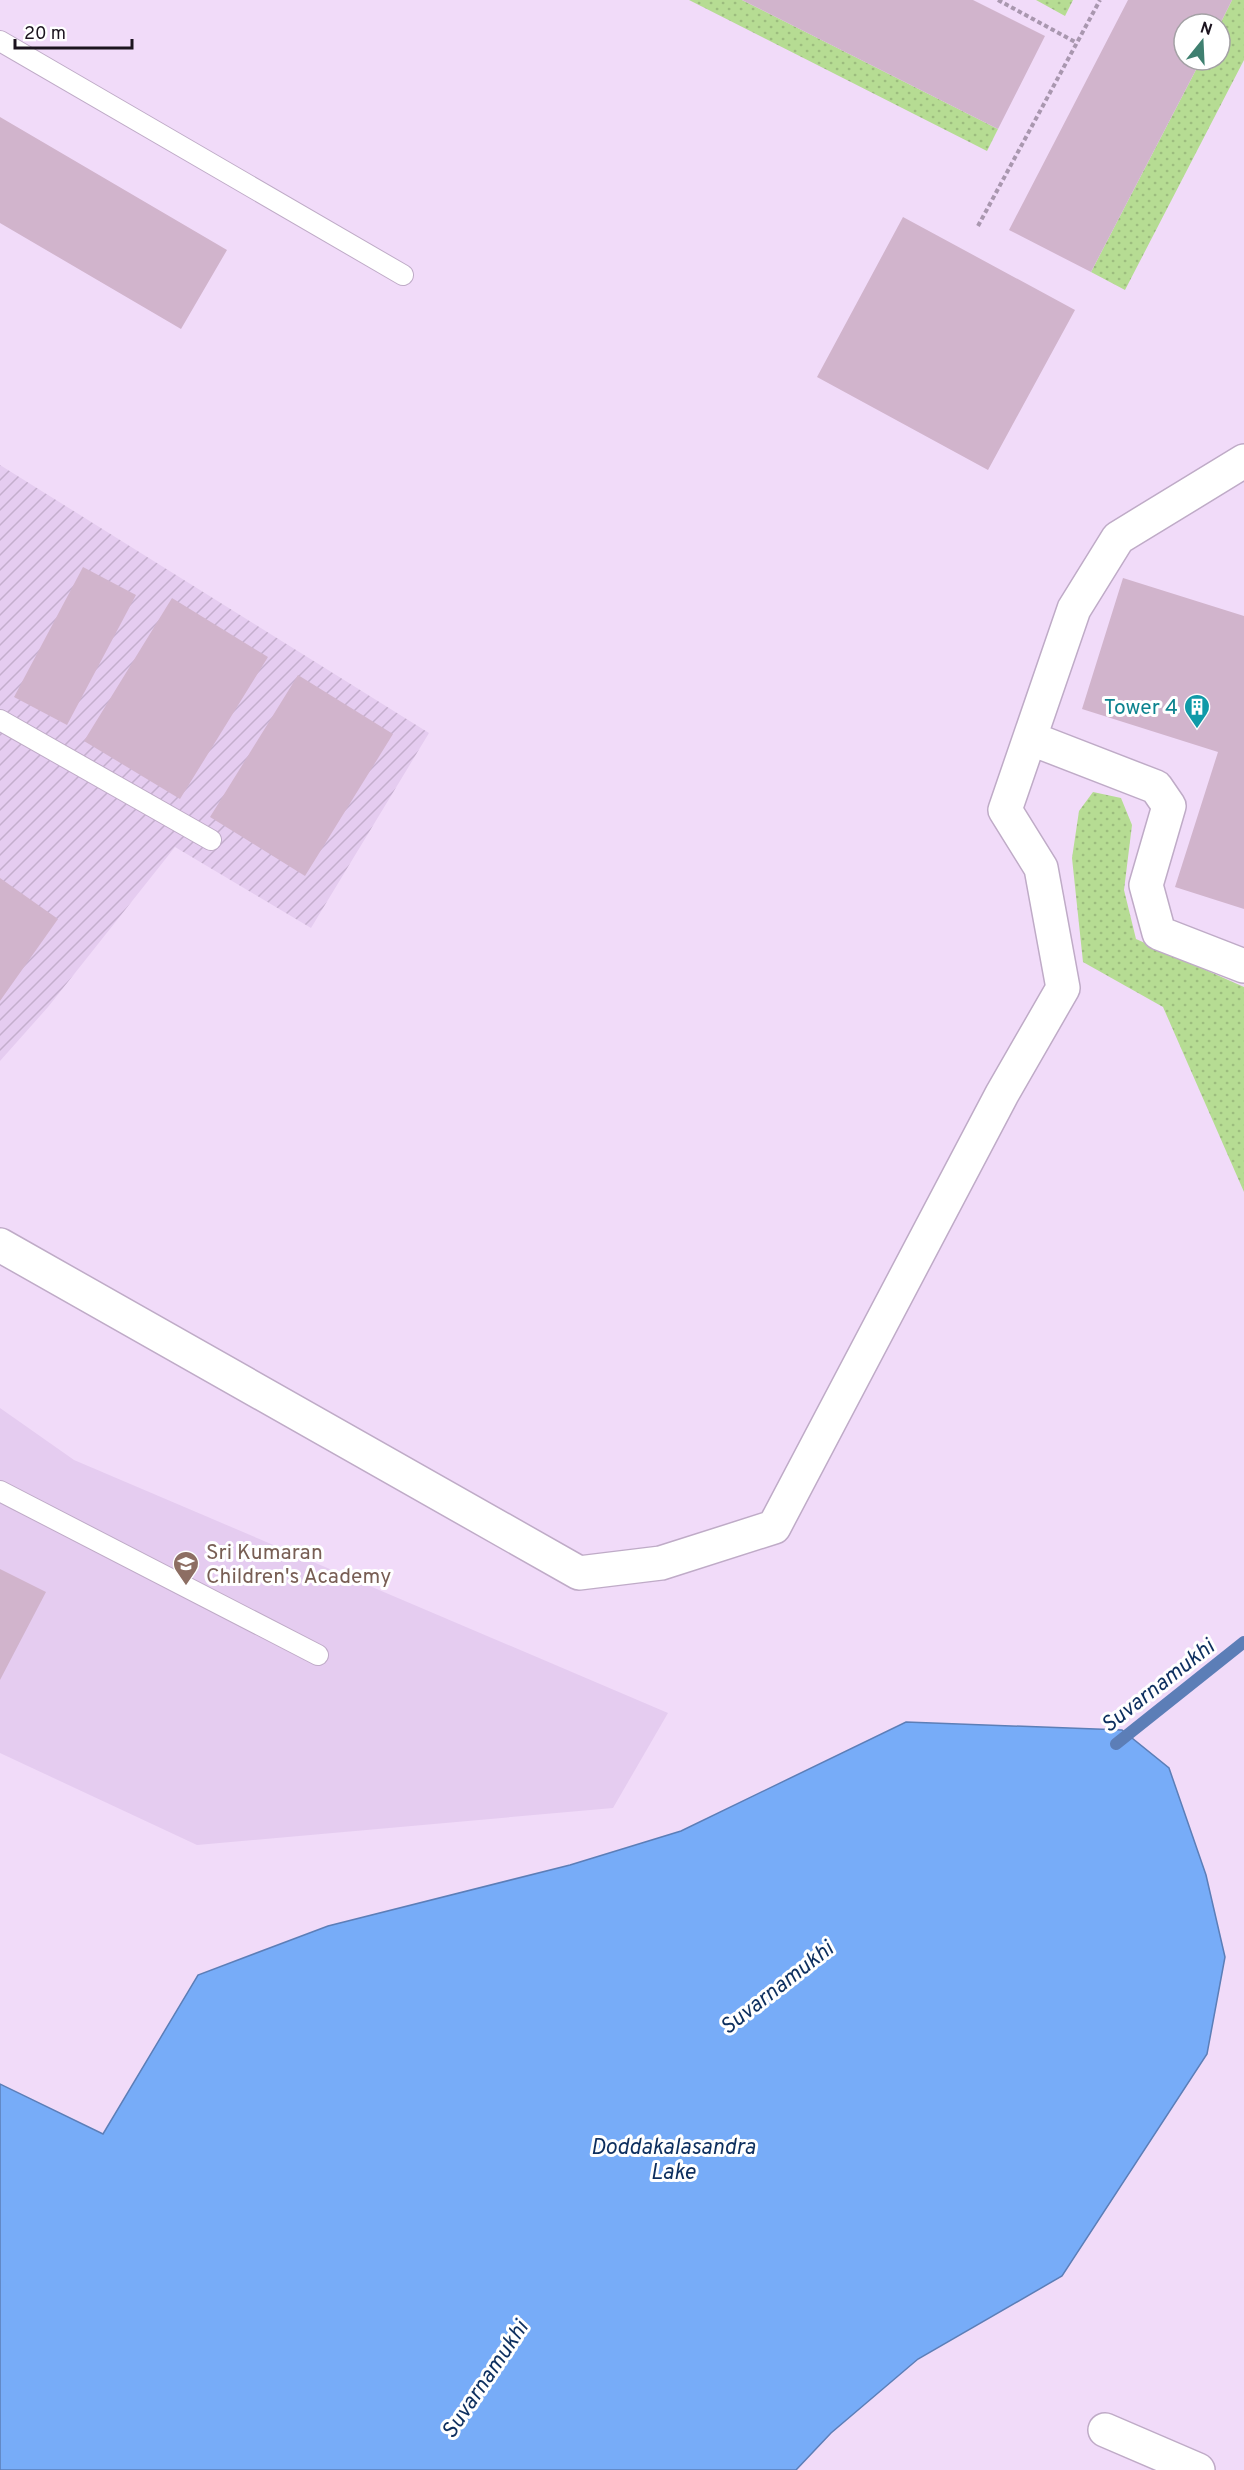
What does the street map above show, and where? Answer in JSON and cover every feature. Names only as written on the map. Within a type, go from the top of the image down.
[{"type":"street","points":[[0,1245],[579,1573],[661,1563],[774,1527],[1002,1094],[1063,988],[1041,868],[1005,810],[1032,739],[1074,609],[1118,538],[1244,461]]},
{"type":"street","points":[[1032,739],[1156,787],[1169,807],[1146,885],[1160,933],[1244,966]]},
{"type":"street","points":[[1105,2430],[1198,2470]]},
{"type":"lane","points":[[0,41],[403,275]]},
{"type":"lane","points":[[0,720],[211,840]]},
{"type":"lane","points":[[0,1491],[318,1655]]},
{"type":"path","points":[[998,0],[1077,43]]},
{"type":"path","points":[[978,226],[1100,0]]},
{"type":"shaded area","points":[[0,465],[429,733],[311,928],[175,847],[48,1007],[0,1061]]},
{"type":"shaded area","name":"Sri Kumaran Children's Academy","points":[[0,1408],[74,1460],[668,1713],[613,1808],[197,1845],[0,1753]]},
{"type":"green space","points":[[689,0],[742,0],[998,129],[987,151]]},
{"type":"green space","points":[[1036,0],[1073,0],[1065,16]]},
{"type":"green space","points":[[1232,0],[1244,0],[1244,60],[1125,290],[1091,272],[1195,72],[1232,72],[1232,12],[1226,12]]},
{"type":"green space","points":[[1093,792],[1121,798],[1132,825],[1124,890],[1136,939],[1244,987],[1244,1192],[1163,1007],[1083,962],[1072,858],[1079,811]]},
{"type":"water","name":"Doddakalasandra Lake","points":[[906,1722],[1122,1730],[1169,1768],[1206,1875],[1225,1957],[1207,2054],[1062,2276],[918,2359],[831,2433],[796,2470],[0,2470],[0,2084],[103,2134],[198,1975],[328,1926],[570,1865],[681,1831]]},
{"type":"building","points":[[742,0],[973,0],[1045,36],[998,129]]},
{"type":"building","points":[[1128,0],[1232,0],[1226,12],[1172,12],[1172,72],[1195,72],[1091,272],[1009,230]]},
{"type":"building","points":[[0,117],[227,250],[181,329],[0,223]]},
{"type":"building","points":[[903,217],[1075,310],[988,470],[817,377]]},
{"type":"building","points":[[83,567],[136,595],[67,725],[14,697]]},
{"type":"building","name":"Tower 4","points":[[1123,578],[1244,616],[1244,909],[1175,887],[1218,752],[1082,709]]},
{"type":"building","points":[[172,598],[268,657],[180,799],[84,741]]},
{"type":"building","points":[[298,675],[393,734],[305,876],[210,817]]},
{"type":"building","points":[[0,878],[58,919],[0,1001]]},
{"type":"building","points":[[0,1569],[46,1592],[0,1680]]},
{"type":"waterway","name":"Suvarnamukhi","points":[[1116,1744],[1244,1642]]},
{"type":"place","name":"Tower 4","points":[[1197,730]]},
{"type":"place","name":"Sri Kumaran Children's Academy","points":[[186,1587]]}]
